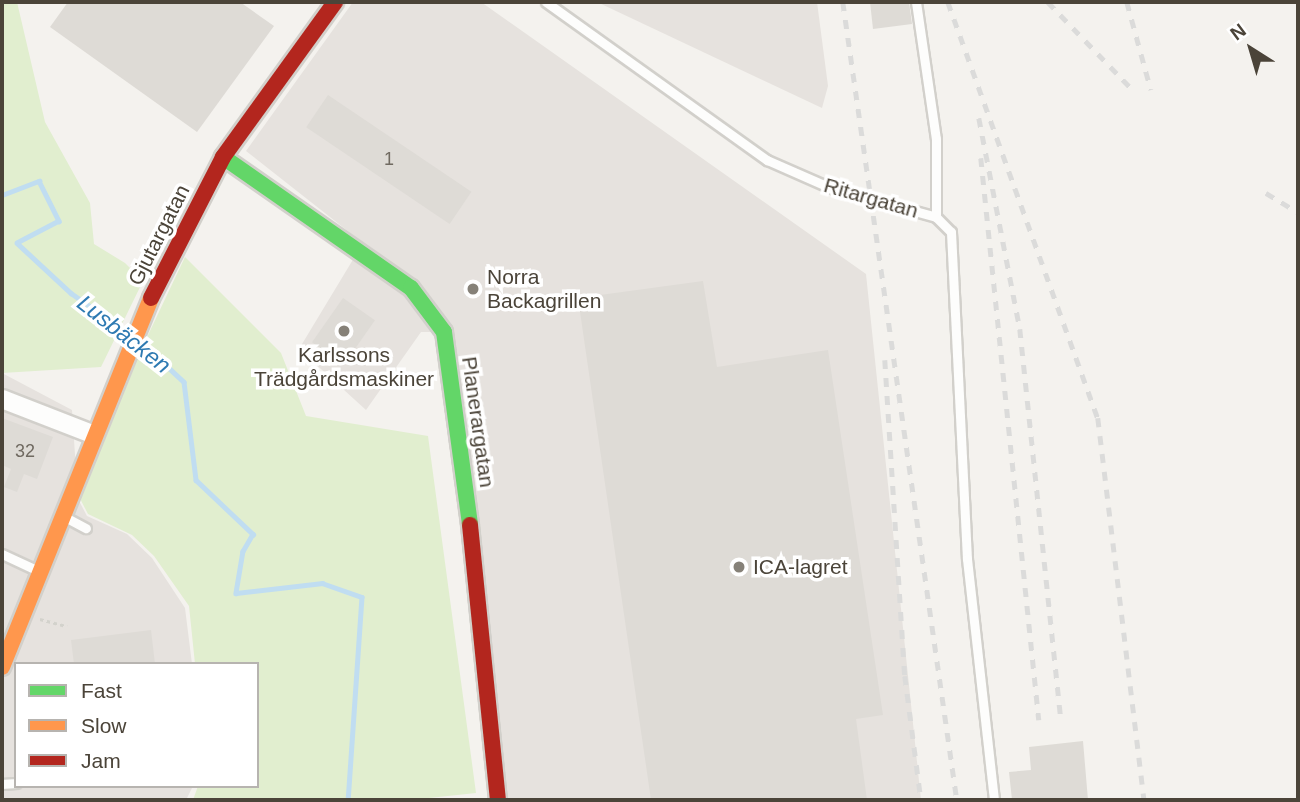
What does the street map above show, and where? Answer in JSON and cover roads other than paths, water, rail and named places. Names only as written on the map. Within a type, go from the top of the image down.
[{"type":"street","name":"Gjutargatan","points":[[2,667],[140,318],[223,156],[335,2]]},
{"type":"street","name":"Planerargatan","points":[[223,156],[411,288],[444,332],[459,420],[498,800]]},
{"type":"street","points":[[2,399],[92,434]]},
{"type":"lane","name":"Ritargatan","points":[[547,2],[776,165],[831,188],[936,217],[951,232],[959,304],[967,559],[994,800]]},
{"type":"lane","points":[[916,2],[936,139],[936,217]]},
{"type":"lane","points":[[61,515],[86,528]]},
{"type":"lane","points":[[2,554],[40,571]]},
{"type":"waterway","name":"Lusbäcken","points":[[2,195],[39,181],[59,221],[17,243],[71,293],[127,332]]},
{"type":"waterway","name":"Lusbäcken","points":[[140,341],[184,382],[196,480],[253,534],[243,551],[236,593],[322,583],[362,597],[348,800]]},
{"type":"railway","points":[[843,2],[957,800]]},
{"type":"railway","points":[[948,2],[1098,418],[1144,800]]},
{"type":"railway","points":[[1048,2],[1133,90]]},
{"type":"railway","points":[[1127,2],[1151,90]]},
{"type":"railway","points":[[979,118],[1020,329],[1061,717]]},
{"type":"railway","points":[[981,158],[1039,720]]},
{"type":"railway","points":[[1266,193],[1298,212]]},
{"type":"railway","points":[[885,360],[905,676],[921,800]]},
{"type":"place","name":"Norra Backagrillen","points":[[473,289]]},
{"type":"place","name":"Karlssons Trädgårdsmaskiner","points":[[344,331]]},
{"type":"place","name":"ICA-lagret","points":[[739,567]]}]
